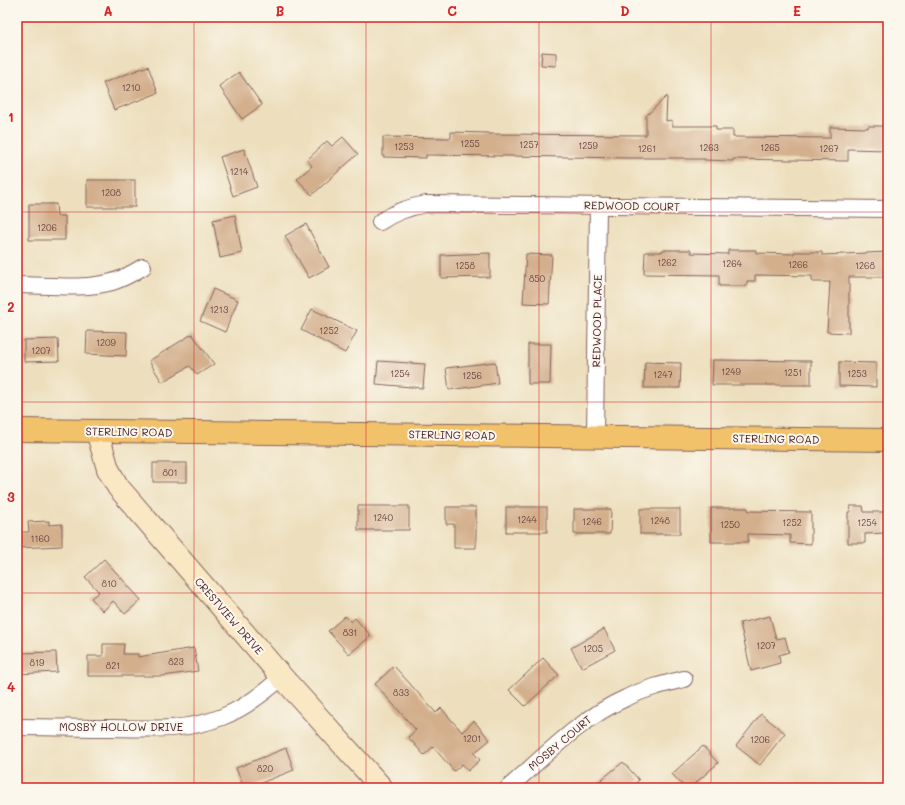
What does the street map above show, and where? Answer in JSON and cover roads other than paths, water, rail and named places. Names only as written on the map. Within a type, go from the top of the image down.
[{"type":"main road","name":"STERLING ROAD","points":[[17,430],[888,440]]},
{"type":"main road","name":"CRESTVIEW DRIVE","points":[[97,431],[108,469],[118,487],[282,677],[382,788]]},
{"type":"street","name":"REDWOOD COURT","points":[[380,222],[405,208],[426,204],[888,209]]},
{"type":"street","name":"REDWOOD PLACE","points":[[595,436],[598,205]]},
{"type":"street","points":[[17,285],[92,286],[113,282],[143,267]]},
{"type":"street","name":"MOSBY HOLLOW DRIVE","points":[[17,727],[171,729],[197,725],[222,717],[246,705],[282,677]]},
{"type":"street","name":"MOSBY COURT","points":[[508,788],[576,728],[598,712],[655,686],[684,679]]}]
